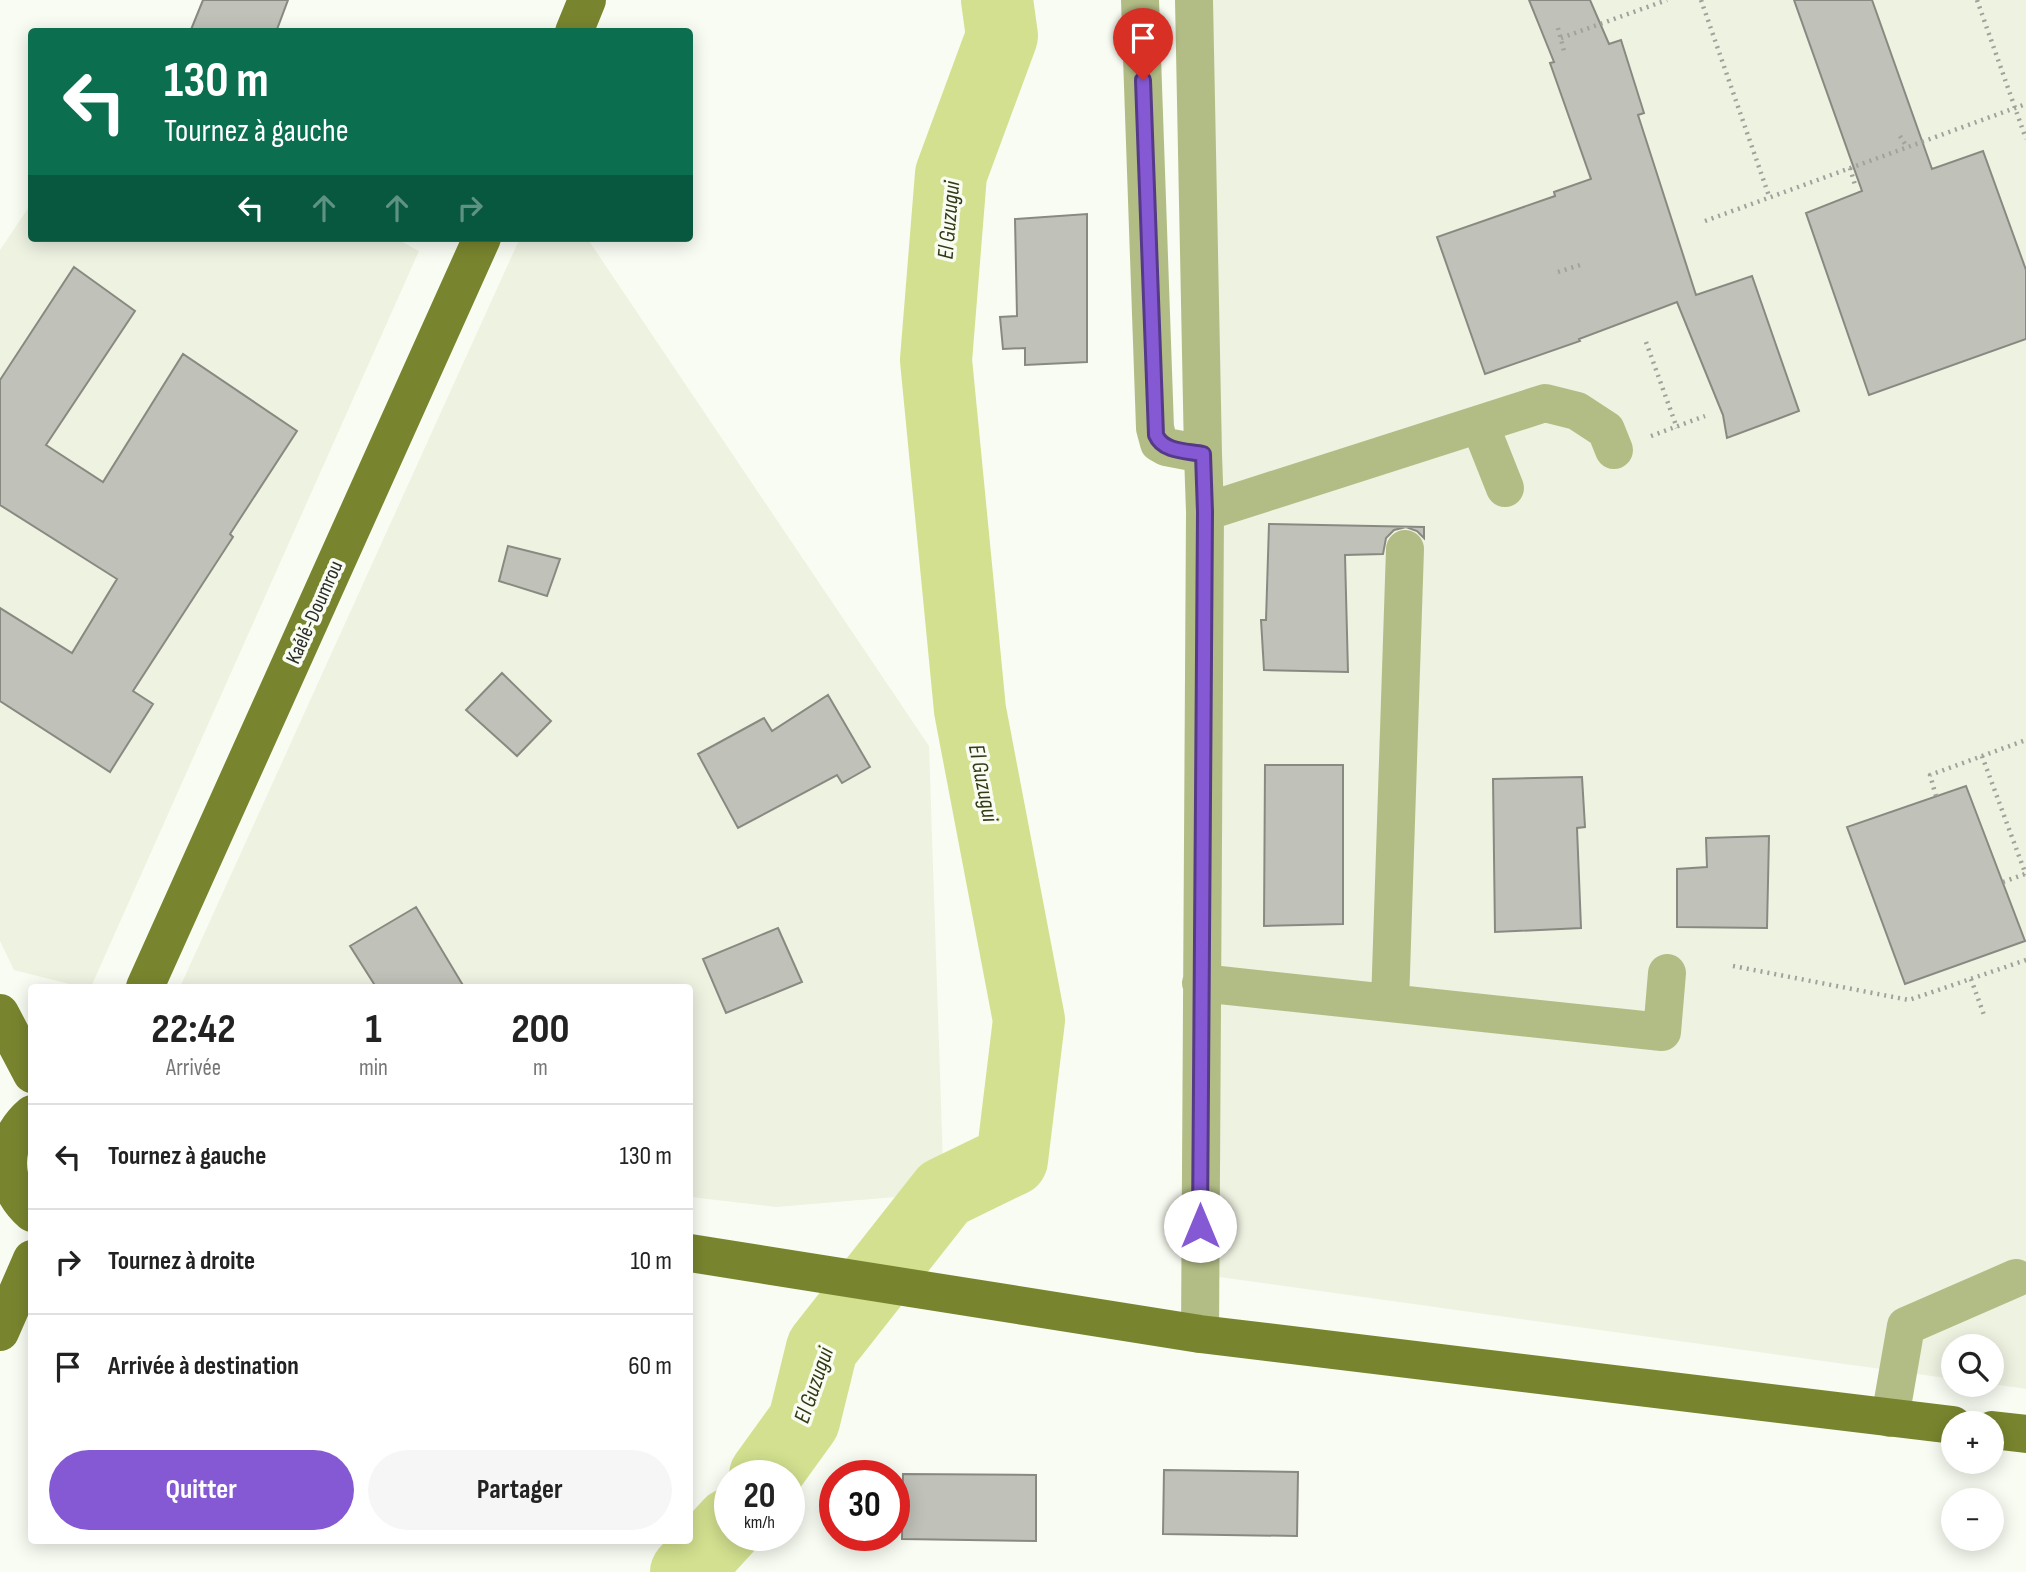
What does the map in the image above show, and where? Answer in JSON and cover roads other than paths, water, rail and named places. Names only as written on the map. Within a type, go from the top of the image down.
[{"type":"main road","points":[[576,28],[587,0]]},
{"type":"main road","name":"Kaélé-Doumrou","points":[[146,984],[480,242]]},
{"type":"main road","points":[[0,1013],[28,1066]]},
{"type":"main road","points":[[28,1118],[10,1135],[4,1158],[3,1182],[28,1210]]},
{"type":"main road","points":[[693,1254],[1200,1334],[1941,1424]]},
{"type":"main road","points":[[0,1332],[28,1268]]},
{"type":"main road","points":[[2004,1431],[2026,1434]]},
{"type":"street","points":[[1140,0],[1155,428],[1159,443],[1166,447],[1203,454]]},
{"type":"street","points":[[1194,0],[1205,512],[1200,1334]]},
{"type":"street","points":[[1205,512],[1545,403],[1577,411],[1606,430],[1614,450]]},
{"type":"street","points":[[1480,425],[1505,488]]},
{"type":"street","points":[[1390,1003],[1405,549]]},
{"type":"street","points":[[1201,983],[1662,1032],[1667,973]]},
{"type":"street","points":[[1890,1418],[1906,1326],[2016,1279]]},
{"type":"waterway","name":"El Guzugui","points":[[776,1460],[804,1421],[822,1348],[944,1193],[1012,1160],[1029,1020],[970,710],[936,360],[951,174],[1002,36],[997,0]]},
{"type":"waterway","name":"El Guzugui","points":[[686,1572],[714,1541]]}]
